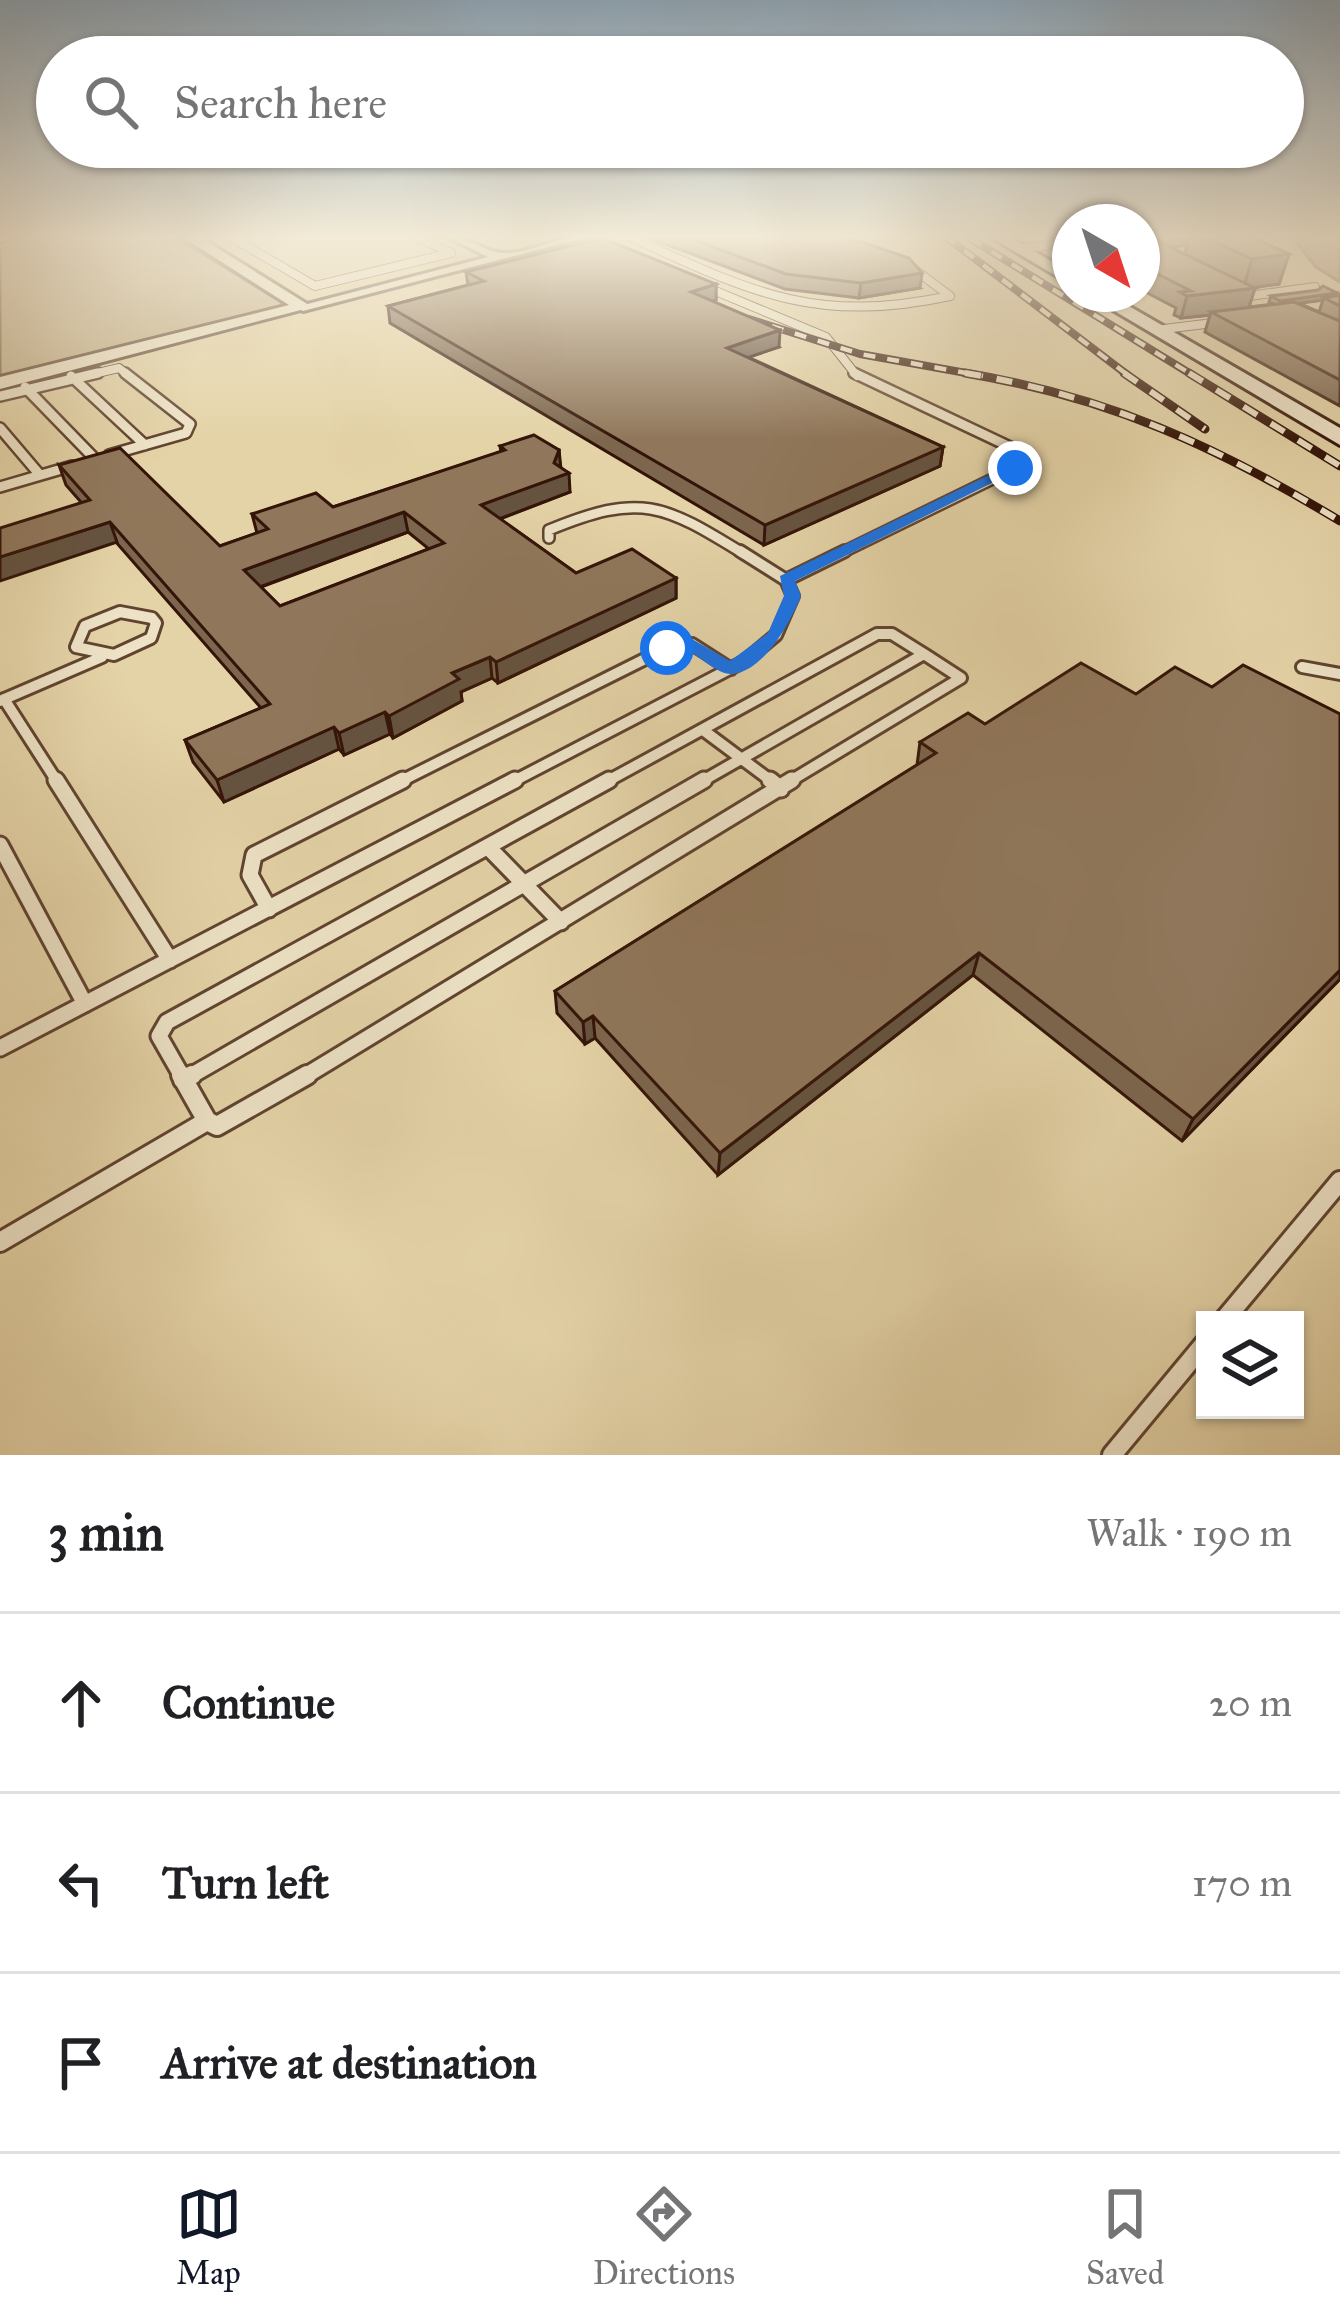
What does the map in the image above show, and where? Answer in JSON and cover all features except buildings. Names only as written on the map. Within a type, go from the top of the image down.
[{"type":"main road","points":[[1126,312],[1340,438]]},
{"type":"street","points":[[298,304],[303,307]]},
{"type":"street","points":[[15,383],[315,304]]},
{"type":"lane","points":[[746,304],[826,337],[841,347],[848,370],[857,376],[1023,453],[1015,468],[786,580]]},
{"type":"lane","points":[[791,304],[820,312],[870,313],[913,304]]},
{"type":"lane","points":[[1255,304],[1259,306]]},
{"type":"lane","points":[[1156,330],[1237,320]]},
{"type":"lane","points":[[0,487],[186,433],[190,424],[125,369],[67,372]]},
{"type":"lane","points":[[67,372],[145,445]]},
{"type":"lane","points":[[0,396],[15,383],[95,459]]},
{"type":"lane","points":[[0,428],[40,475]]},
{"type":"lane","points":[[0,1048],[731,669],[776,635],[793,596],[786,580],[675,511],[607,506],[549,530],[549,538]]},
{"type":"lane","points":[[103,657],[76,647],[85,626],[120,612],[144,614],[156,623],[142,645],[2,700],[170,960]]},
{"type":"lane","points":[[878,634],[892,634],[962,678],[231,1121],[217,1126],[207,1121],[159,1036],[167,1022],[703,730],[878,634]]},
{"type":"lane","points":[[268,909],[250,875],[254,855],[679,643],[706,651],[731,669]]},
{"type":"lane","points":[[183,1080],[924,654]]},
{"type":"lane","points":[[1301,667],[1340,674]]},
{"type":"lane","points":[[703,730],[781,789]]},
{"type":"lane","points":[[0,845],[86,1004]]},
{"type":"lane","points":[[488,847],[561,922]]},
{"type":"lane","points":[[0,1242],[207,1121]]},
{"type":"lane","points":[[1232,1311],[1340,1181]]},
{"type":"lane","points":[[1112,1455],[1196,1354]]},
{"type":"shaded area","points":[[0,304],[286,305],[0,377]]},
{"type":"railway","points":[[1034,304],[1129,376]]},
{"type":"railway","points":[[1077,304],[1194,376]]},
{"type":"railway","points":[[749,319],[860,354],[983,376]]},
{"type":"railway","points":[[965,373],[1067,396],[1160,428],[1340,521]]},
{"type":"railway","points":[[1124,373],[1205,429]]},
{"type":"railway","points":[[1189,373],[1340,466]]},
{"type":"route","points":[[667,648],[692,644],[731,669],[745,662],[776,635],[793,596],[786,580],[1015,468]]}]
